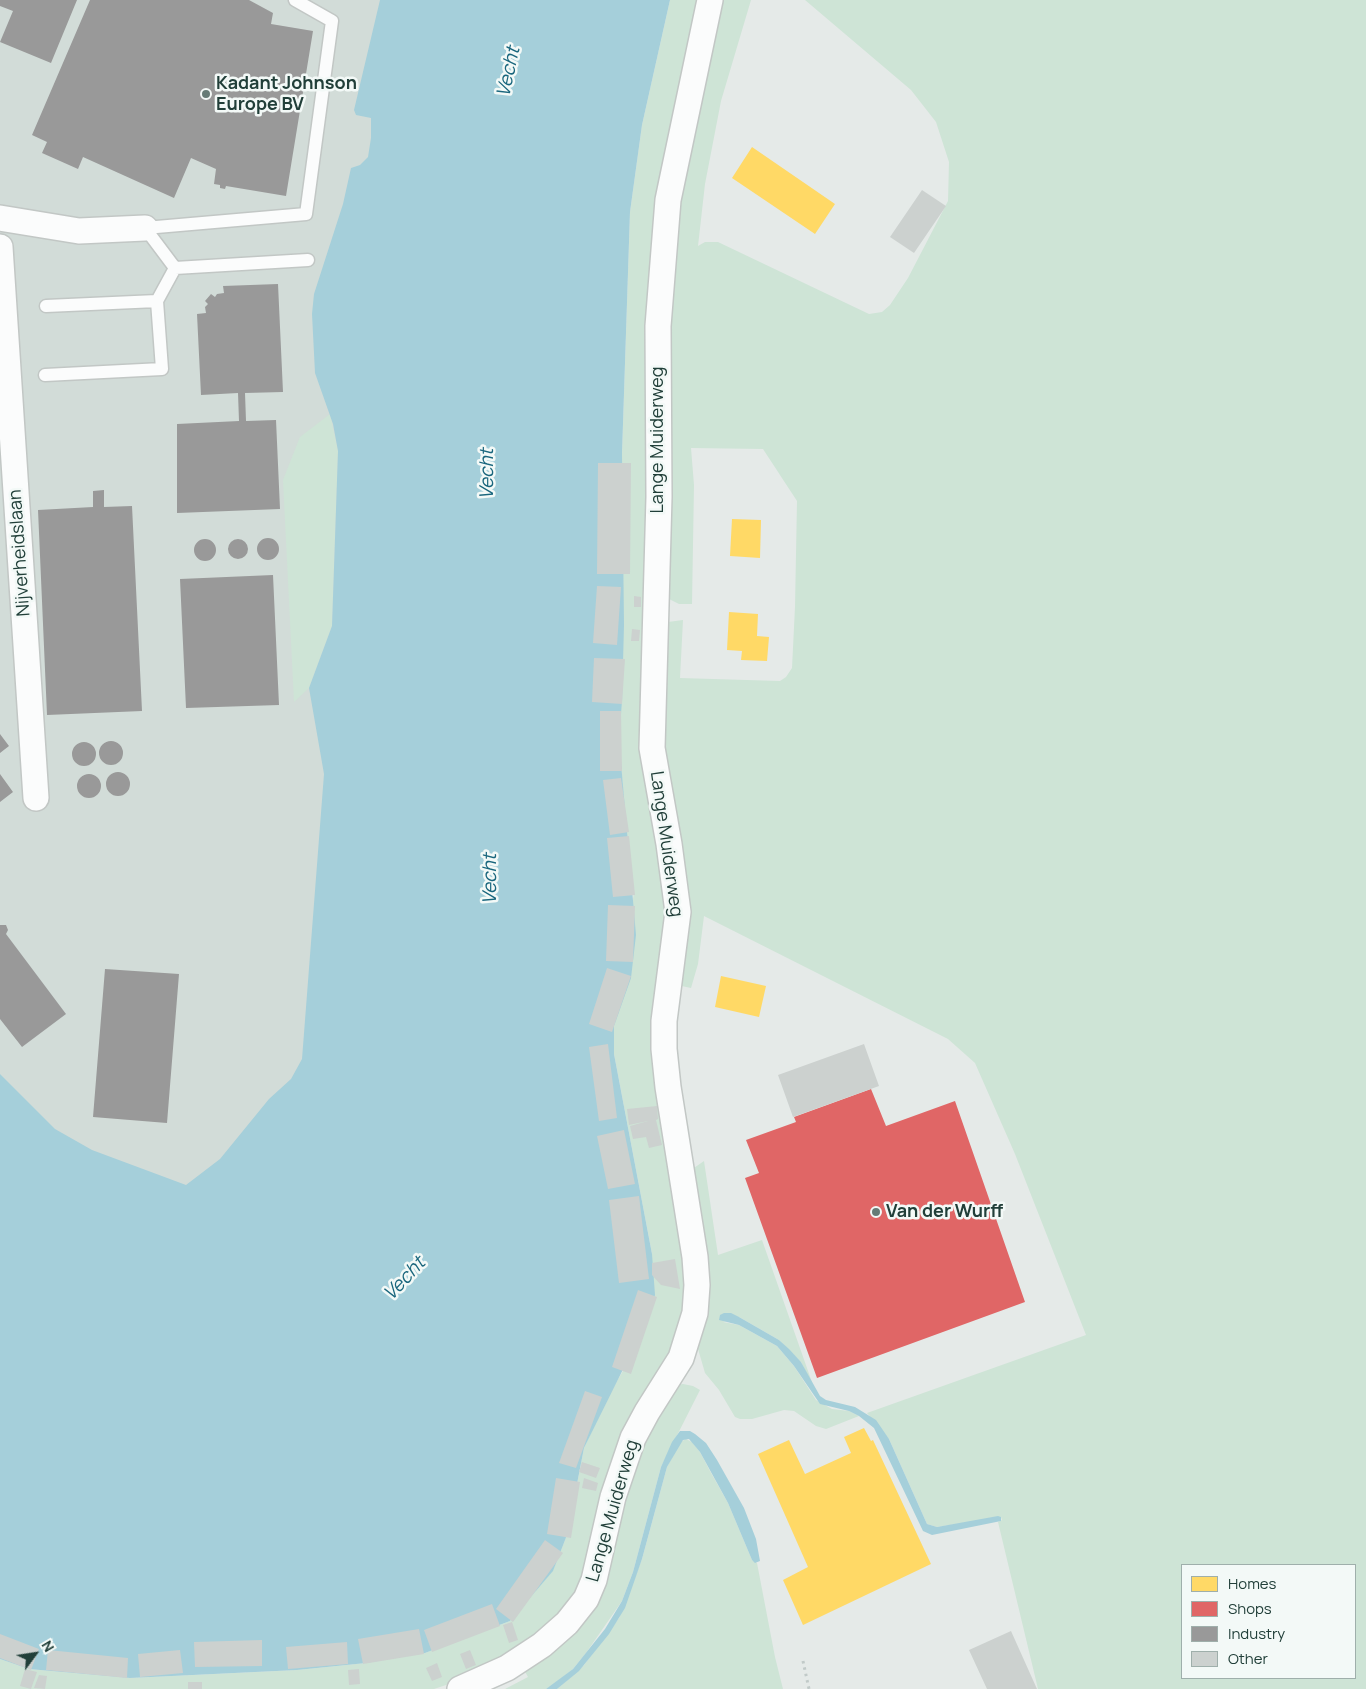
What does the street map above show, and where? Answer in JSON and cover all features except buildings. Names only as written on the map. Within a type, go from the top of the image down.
[{"type":"street","name":"Lange Muiderweg","points":[[460,1689],[507,1668],[542,1645],[567,1623],[586,1599],[594,1580],[623,1464],[647,1412],[682,1358],[695,1313],[697,1285],[694,1257],[664,1049],[664,1020],[678,912],[669,844],[652,748],[659,496],[658,326],[668,200],[710,0]]},
{"type":"street","points":[[0,218],[79,231],[145,228]]},
{"type":"street","name":"Nijverheidslaan","points":[[0,247],[36,798]]},
{"type":"lane","points":[[145,228],[306,214],[332,21],[295,0]]},
{"type":"lane","points":[[145,228],[175,268]]},
{"type":"lane","points":[[175,268],[308,260]]},
{"type":"lane","points":[[45,375],[162,369],[157,301],[175,268]]},
{"type":"lane","points":[[46,306],[157,301]]},
{"type":"path","points":[[803,1661],[809,1689]]},
{"type":"shaded area","points":[[0,0],[487,0],[345,1068],[206,1226],[0,1172]]},
{"type":"green space","points":[[670,0],[708,0],[654,288],[668,888],[686,1241],[685,1317],[589,1569],[565,1614],[479,1674],[434,1689],[0,1689],[0,1659],[29,1669],[130,1678],[297,1670],[366,1663],[425,1653],[510,1621],[553,1570],[567,1535],[584,1448],[607,1398],[627,1364],[652,1254],[614,1054],[614,1026],[634,892],[626,827],[619,740],[622,454],[630,212],[642,125]]},
{"type":"green space","points":[[722,0],[751,0],[721,101],[705,184],[698,246],[705,242],[718,242],[869,314],[882,312],[890,305],[908,278],[948,201],[949,162],[936,122],[911,90],[805,0],[1366,0],[1366,1689],[1038,1689],[998,1522],[1002,1520],[1001,1517],[937,1527],[927,1524],[889,1439],[867,1413],[1086,1335],[1015,1154],[975,1063],[948,1039],[704,916],[698,964],[691,988],[677,985],[663,779],[668,622],[683,620],[680,678],[780,681],[786,677],[792,668],[797,501],[763,449],[691,448],[694,485],[692,604],[679,604],[669,599],[670,231]]},
{"type":"green space","points":[[330,414],[338,451],[332,626],[309,688],[294,702],[283,480],[300,437]]},
{"type":"green space","points":[[704,1161],[718,1255],[762,1240],[814,1388],[801,1362],[779,1340],[739,1317],[723,1322],[739,1325],[777,1346],[794,1366],[816,1400],[832,1409],[849,1411],[859,1416],[826,1429],[816,1426],[794,1411],[784,1410],[752,1419],[740,1419],[735,1417],[719,1390],[705,1373],[696,1342],[691,1170]]},
{"type":"green space","points":[[683,1384],[700,1390],[661,1467],[633,1572],[622,1601],[573,1669],[553,1685],[546,1689],[505,1689],[528,1677],[523,1668],[555,1644],[631,1464],[674,1385]]},
{"type":"green space","points":[[686,1439],[692,1442],[700,1452],[728,1503],[752,1560],[757,1563],[783,1689],[557,1689],[584,1665],[619,1618],[642,1559],[667,1467],[680,1442]]},
{"type":"water","name":"Vecht","points":[[380,0],[670,0],[642,125],[630,212],[622,454],[624,625],[619,740],[636,935],[631,978],[614,1026],[614,1054],[652,1254],[655,1295],[646,1323],[584,1448],[567,1535],[553,1571],[510,1621],[425,1653],[366,1663],[297,1670],[130,1678],[29,1669],[0,1659],[0,1074],[55,1129],[92,1150],[186,1185],[220,1159],[269,1099],[291,1079],[302,1059],[324,774],[309,688],[332,626],[338,451],[333,424],[315,373],[312,314],[314,294],[343,204],[351,168],[360,165],[368,157],[371,138],[371,118],[356,115],[354,110]]},
{"type":"water","points":[[731,1313],[779,1340],[801,1362],[820,1396],[826,1400],[855,1407],[876,1420],[889,1439],[927,1524],[937,1527],[998,1516],[1001,1517],[1001,1521],[932,1535],[923,1531],[874,1428],[849,1411],[820,1404],[794,1366],[777,1346],[739,1325],[719,1320],[720,1315]]},
{"type":"water","points":[[680,1431],[690,1431],[695,1434],[706,1443],[717,1460],[744,1508],[756,1539],[760,1561],[755,1563],[752,1560],[728,1503],[700,1452],[689,1439],[683,1440],[667,1467],[642,1559],[625,1608],[609,1634],[579,1671],[557,1689],[546,1689],[573,1669],[605,1629],[622,1601],[633,1572],[661,1467],[672,1442]]},
{"type":"place","name":"Kadant Johnson Europe BV","points":[[206,94]]},
{"type":"place","name":"Van der Wurff","points":[[876,1212]]}]
